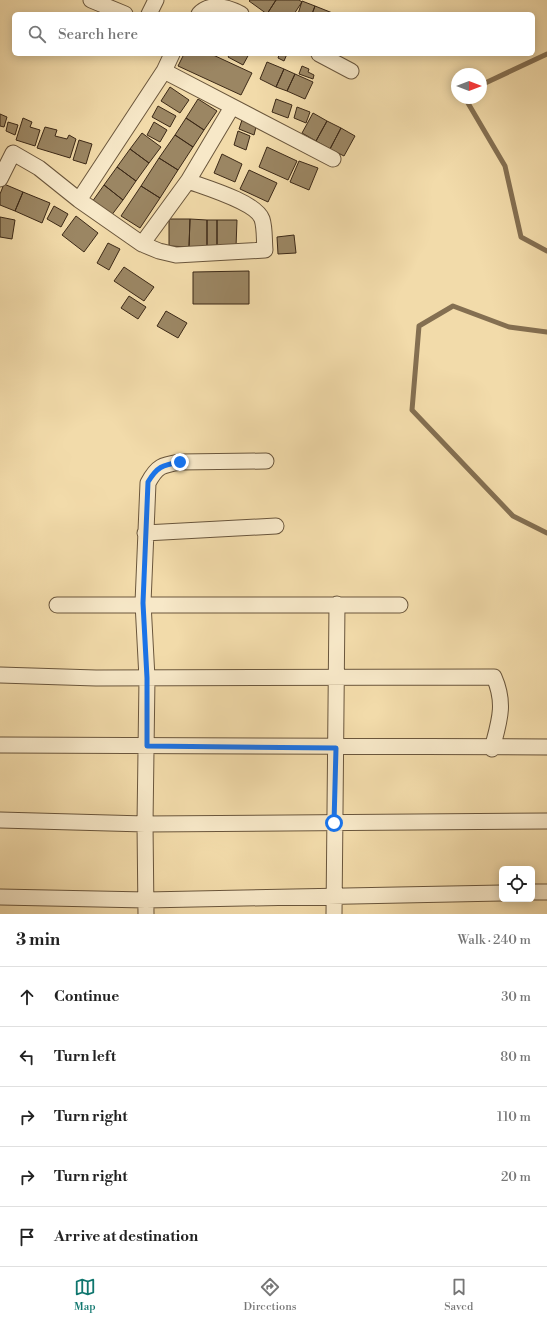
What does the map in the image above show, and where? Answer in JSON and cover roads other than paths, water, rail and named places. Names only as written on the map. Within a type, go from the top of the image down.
[{"type":"street","points":[[90,0],[120,12]]},
{"type":"street","points":[[150,12],[156,0]]},
{"type":"street","points":[[201,12],[212,6],[235,12]]},
{"type":"street","points":[[79,200],[164,71],[171,56]]},
{"type":"street","points":[[323,56],[351,71]]},
{"type":"street","points":[[164,71],[333,159]]},
{"type":"street","points":[[142,244],[188,181],[232,107]]},
{"type":"street","points":[[0,179],[6,151],[39,168],[79,200],[142,244],[159,251],[176,255],[265,250],[262,218],[258,212],[226,195],[188,181]]},
{"type":"street","points":[[146,907],[145,824],[147,678],[143,603],[148,482],[155,470],[166,464],[180,462],[266,461]]},
{"type":"street","points":[[145,533],[276,526]]},
{"type":"street","points":[[57,605],[143,603],[400,605]]},
{"type":"street","points":[[334,914],[337,604]]},
{"type":"street","points":[[0,675],[147,678],[494,677],[500,688],[502,710],[492,748]]},
{"type":"street","points":[[0,745],[336,748],[547,747]]},
{"type":"street","points":[[0,820],[145,824],[547,821]]},
{"type":"street","points":[[0,896],[146,907],[334,895],[499,892]]},
{"type":"street","points":[[535,892],[547,892]]},
{"type":"waterway","points":[[487,82],[547,54]]},
{"type":"waterway","points":[[469,104],[505,166],[521,237],[547,251]]},
{"type":"waterway","points":[[547,332],[509,327],[453,306],[419,326],[412,410],[513,516],[547,533]]}]
